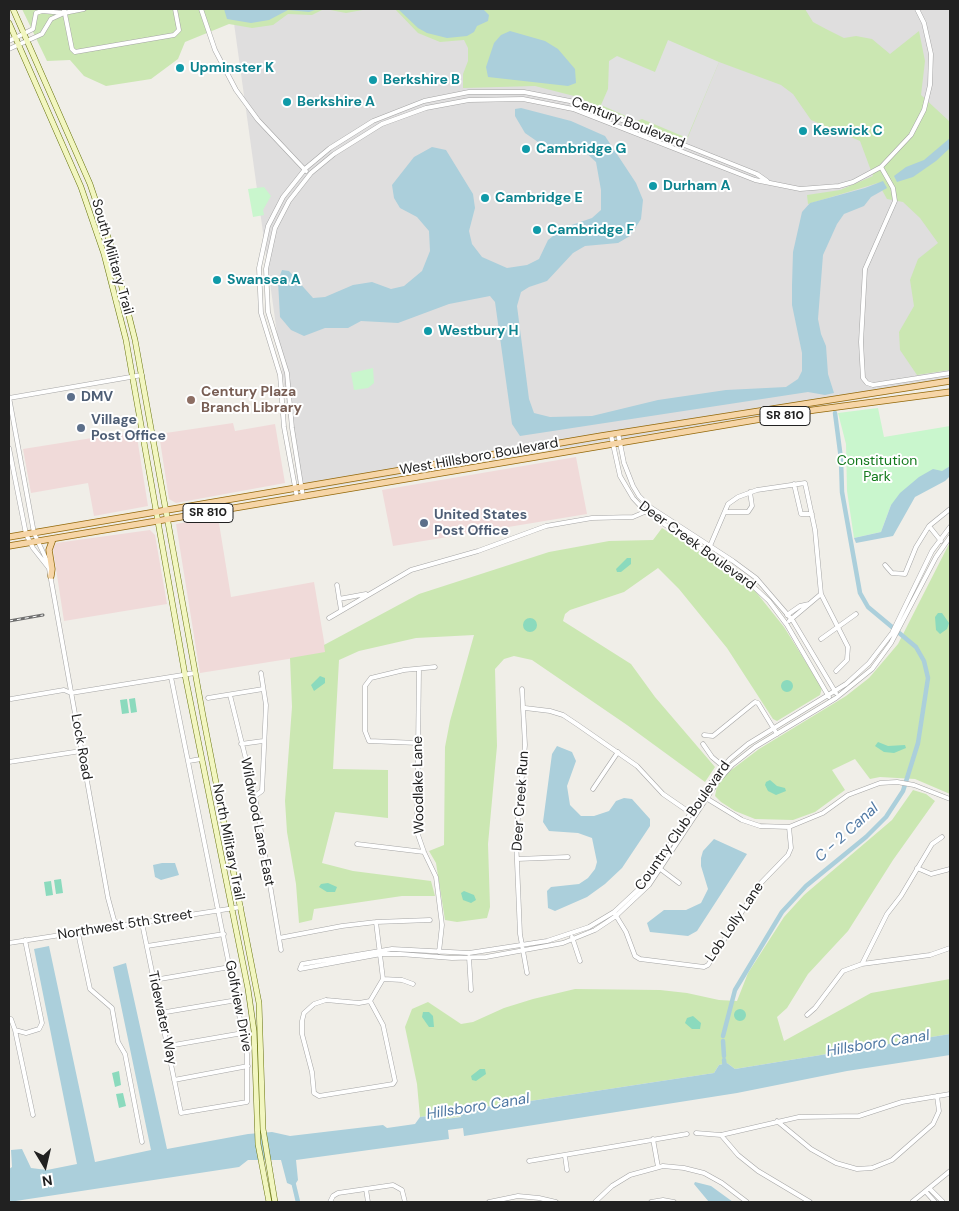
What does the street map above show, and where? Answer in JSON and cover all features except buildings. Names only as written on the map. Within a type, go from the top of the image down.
[{"type":"main road","name":"West Hillsboro Boulevard","points":[[9,537],[618,433],[950,381]]},
{"type":"main road","name":"West Hillsboro Boulevard","points":[[9,546],[814,410],[950,392]]},
{"type":"main road","points":[[761,420],[764,416],[782,411],[785,407]]},
{"type":"main road","points":[[439,474],[441,468],[450,462]]},
{"type":"main road","points":[[428,476],[434,464]]},
{"type":"main road","points":[[50,576],[52,569],[50,550],[53,539]]},
{"type":"street","name":"South Military Trail","points":[[13,9],[90,184],[125,294],[142,375],[168,520]]},
{"type":"street","points":[[9,41],[24,34],[35,25],[36,13],[84,9]]},
{"type":"street","points":[[64,11],[72,48],[75,52],[81,52],[174,35],[179,30],[175,9]]},
{"type":"street","points":[[201,9],[215,50],[236,90],[258,120],[310,174]]},
{"type":"street","name":"Century Boulevard","points":[[300,497],[302,487],[292,428],[287,373],[268,312],[265,280],[275,228],[289,200],[310,174],[334,154],[393,119],[442,104],[504,98],[545,102],[573,109],[755,180],[792,189],[825,188],[853,182],[881,167],[911,135],[924,110],[932,73],[931,54],[924,22],[917,9]]},
{"type":"street","points":[[9,48],[42,34],[51,19],[64,11]]},
{"type":"street","points":[[48,12],[51,19]]},
{"type":"street","name":"South Military Trail","points":[[9,23],[82,187],[114,290],[133,377],[158,521]]},
{"type":"street","name":"Century Boulevard","points":[[300,497],[295,488],[285,433],[280,374],[261,313],[258,279],[268,226],[283,197],[305,169],[330,148],[355,131],[391,112],[443,96],[469,92],[504,91],[546,96],[588,106],[757,174],[769,183]]},
{"type":"street","points":[[881,167],[895,195],[892,208],[865,269],[861,342],[863,378],[872,385],[950,373]]},
{"type":"street","points":[[9,397],[142,375]]},
{"type":"street","name":"Lock Road","points":[[9,397],[34,532],[48,563],[108,898],[114,920],[118,926]]},
{"type":"street","name":"Deer Creek Boulevard","points":[[618,433],[624,463],[632,486],[650,507],[756,578],[791,619],[838,697]]},
{"type":"street","name":"Deer Creek Boulevard","points":[[611,435],[624,486],[646,512],[742,576],[769,601],[786,623],[832,701]]},
{"type":"street","points":[[9,447],[17,445]]},
{"type":"street","name":"Lock Road","points":[[9,447],[26,534],[48,566]]},
{"type":"street","points":[[794,484],[801,514],[812,514]]},
{"type":"street","points":[[710,546],[728,504],[738,497],[750,492],[794,484],[807,485],[821,594],[846,640],[847,660],[836,670]]},
{"type":"street","points":[[725,512],[748,512],[752,506],[750,492]]},
{"type":"street","points":[[329,618],[411,570],[478,551],[546,526],[592,518],[633,517],[646,512],[650,507]]},
{"type":"street","points":[[885,565],[892,573],[898,576],[905,574],[916,547],[929,526],[950,509]]},
{"type":"street","name":"North Military Trail","points":[[168,520],[195,673],[259,1003],[265,1167]]},
{"type":"street","name":"North Military Trail","points":[[158,521],[185,675],[254,1030],[257,1130],[265,1167]]},
{"type":"street","points":[[929,526],[944,544]]},
{"type":"street","name":"Country Club Boulevard","points":[[899,624],[923,568],[940,539],[950,528]]},
{"type":"street","name":"Country Club Boulevard","points":[[705,797],[728,770],[745,754],[838,697],[862,678],[881,659],[944,544],[950,537]]},
{"type":"street","points":[[337,585],[341,610]]},
{"type":"street","points":[[339,598],[370,594]]},
{"type":"street","points":[[786,623],[806,609],[821,594]]},
{"type":"street","points":[[782,619],[800,606],[809,604]]},
{"type":"street","points":[[821,639],[856,614]]},
{"type":"street","name":"Country Club Boulevard","points":[[469,956],[404,948],[302,964],[299,967],[303,970],[381,952],[439,957],[469,956],[523,948],[595,930],[643,892],[723,766],[738,752],[835,692],[858,675],[889,642]]},
{"type":"street","points":[[418,743],[372,742],[366,738],[365,686],[371,678],[434,667]]},
{"type":"street","name":"Woodlake Lane","points":[[419,669],[417,832],[424,852],[436,876],[442,925],[439,957]]},
{"type":"street","points":[[11,699],[64,690],[71,693],[195,673]]},
{"type":"street","points":[[255,796],[262,791],[266,704],[261,673]]},
{"type":"street","points":[[858,675],[862,678]]},
{"type":"street","name":"North Military Trail","points":[[171,677],[218,911]]},
{"type":"street","points":[[208,698],[263,689]]},
{"type":"street","name":"Deer Creek Run","points":[[522,689],[524,745],[516,838],[520,934],[527,973]]},
{"type":"street","name":"Wildwood Lane East","points":[[230,695],[255,796],[281,950]]},
{"type":"street","points":[[704,735],[712,736],[755,702],[777,734]]},
{"type":"street","points":[[524,708],[563,716],[618,752],[646,774],[663,794],[693,815]]},
{"type":"street","points":[[241,744],[263,741]]},
{"type":"street","points":[[703,744],[728,770]]},
{"type":"street","points":[[9,762],[81,751]]},
{"type":"street","points":[[593,789],[618,752]]},
{"type":"street","points":[[189,761],[201,759]]},
{"type":"street","points":[[705,797],[742,820],[760,826],[789,827],[823,813],[848,795],[866,786],[897,782],[914,785],[950,799]]},
{"type":"street","name":"Lob Lolly Lane","points":[[615,914],[626,932],[635,956],[640,959],[704,967],[708,964],[759,885],[788,855],[791,848],[789,827]]},
{"type":"street","points":[[862,964],[887,914],[901,896],[932,844],[942,837]]},
{"type":"street","points":[[356,844],[424,852]]},
{"type":"street","points":[[517,859],[568,858]]},
{"type":"street","points":[[659,868],[679,884]]},
{"type":"street","points":[[917,868],[930,874],[950,869]]},
{"type":"street","name":"Northwest 5th Street","points":[[9,943],[241,907]]},
{"type":"street","name":"Golfview Drive","points":[[181,1113],[246,1102],[248,1066],[224,934],[218,911]]},
{"type":"street","points":[[279,938],[342,926],[376,922],[430,920]]},
{"type":"street","points":[[370,1001],[383,979],[376,922]]},
{"type":"street","name":"Tidewater Way","points":[[142,923],[181,1113]]},
{"type":"street","points":[[78,933],[90,989],[109,1003],[112,1008],[118,1042],[125,1054],[142,1142]]},
{"type":"street","points":[[147,946],[224,934]]},
{"type":"street","points":[[572,937],[580,961]]},
{"type":"street","points":[[15,1030],[26,1033],[34,1032],[42,1023],[25,940]]},
{"type":"street","points":[[807,1015],[815,1008],[842,971],[862,964],[930,955],[950,948]]},
{"type":"street","points":[[469,956],[471,990]]},
{"type":"street","points":[[154,980],[230,967]]},
{"type":"street","points":[[383,979],[402,980],[413,984]]},
{"type":"street","points":[[160,1013],[236,1000]]},
{"type":"street","points":[[326,1000],[370,1001],[383,1025],[395,1081],[393,1084],[384,1086],[319,1096],[314,1093],[312,1072],[302,1034],[304,1013],[314,1004],[326,1000]]},
{"type":"street","points":[[9,1019],[15,1030],[32,1115]]},
{"type":"street","points":[[168,1046],[243,1033]]},
{"type":"street","points":[[174,1080],[248,1066]]},
{"type":"street","points":[[696,1133],[721,1135],[799,1117],[859,1116],[902,1102],[950,1094]]},
{"type":"street","points":[[777,1121],[811,1148],[836,1163],[857,1169],[872,1168],[892,1160],[933,1124],[939,1111],[937,1096]]},
{"type":"street","points":[[529,1161],[687,1134]]},
{"type":"street","points":[[721,1135],[738,1156],[758,1171],[810,1202]]},
{"type":"street","points":[[653,1139],[658,1167]]},
{"type":"street","points":[[565,1156],[567,1170]]},
{"type":"street","points":[[265,1167],[268,1202]]},
{"type":"street","points":[[265,1167],[275,1202]]},
{"type":"street","points":[[595,1202],[620,1180],[636,1172],[658,1167],[684,1168],[704,1173],[722,1183],[747,1202]]},
{"type":"street","points":[[912,1202],[950,1171]]},
{"type":"street","points":[[330,1202],[335,1194],[396,1185],[402,1190],[405,1202]]},
{"type":"street","points":[[366,1189],[368,1202]]},
{"type":"street","points":[[930,1189],[943,1202]]},
{"type":"street","points":[[926,1192],[935,1202]]},
{"type":"street","points":[[489,1202],[518,1196],[556,1202]]},
{"type":"street","points":[[650,1202],[660,1200],[674,1202]]},
{"type":"shaded area","points":[[232,9],[950,9],[950,384],[299,492]]},
{"type":"shaded area","points":[[668,40],[719,62],[687,138],[642,119],[637,121],[601,105],[608,89],[609,61],[617,56],[655,72]]},
{"type":"shaded area","points":[[233,423],[235,431],[275,424],[285,483],[176,503],[169,499],[159,434]]},
{"type":"shaded area","points":[[136,431],[148,506],[94,516],[88,483],[31,493],[23,449]]},
{"type":"shaded area","points":[[576,457],[587,514],[393,546],[382,490]]},
{"type":"shaded area","points":[[218,517],[231,597],[314,582],[326,653],[200,673],[176,524]]},
{"type":"shaded area","points":[[150,530],[155,535],[167,604],[64,621],[53,549],[56,543]]},
{"type":"green space","points":[[22,9],[324,9],[312,15],[288,14],[273,25],[252,28],[229,24],[185,42],[178,59],[151,79],[106,86],[84,76],[70,60],[47,61]]},
{"type":"green space","points":[[325,9],[368,9],[346,13]]},
{"type":"green space","points":[[395,9],[805,9],[813,22],[826,29],[844,38],[856,36],[872,39],[890,54],[919,31],[925,61],[921,95],[950,122],[950,370],[917,375],[900,350],[899,332],[914,306],[910,280],[918,259],[938,243],[920,218],[903,202],[887,199],[878,183],[808,204],[807,195],[840,190],[873,176],[860,141],[811,120],[793,94],[781,85],[719,62],[686,142],[574,96],[535,86],[463,88],[463,74],[468,61],[468,48],[464,40],[440,42],[418,33]]},
{"type":"green space","points":[[264,187],[271,196],[263,210],[264,215],[253,217],[248,189]]},
{"type":"green space","points":[[373,368],[374,383],[368,388],[354,390],[351,373]]},
{"type":"green space","name":"Constitution Park","points":[[878,408],[884,437],[950,426],[950,466],[891,505],[881,532],[854,538],[847,491],[846,444],[838,413]]},
{"type":"green space","points":[[662,528],[727,569],[756,592],[784,627],[822,688],[820,695],[777,721],[773,719],[727,648],[679,589],[658,568],[624,592],[570,610],[565,614],[563,621],[631,664],[655,697],[715,767],[705,782],[627,725],[532,660],[514,656],[504,659],[495,669],[497,746],[488,844],[490,907],[487,918],[457,922],[445,920],[436,863],[429,851],[444,845],[445,747],[450,721],[474,635],[416,638],[359,651],[339,660],[333,769],[388,770],[388,818],[335,812],[322,863],[353,871],[431,881],[435,896],[402,896],[314,909],[312,920],[299,923],[296,884],[287,832],[285,801],[292,707],[290,658],[325,652],[324,645],[419,594],[549,552],[609,541],[653,540]]},
{"type":"green space","points":[[950,542],[950,794],[915,779],[880,777],[870,779],[855,759],[832,770],[845,790],[815,812],[793,820],[755,819],[735,811],[721,802],[715,796],[717,786],[726,774],[759,749],[846,696],[869,678],[898,644]]},
{"type":"green space","points":[[627,558],[631,558],[631,564],[621,572],[617,572],[616,569]]},
{"type":"green space","points":[[938,613],[942,613],[949,623],[947,629],[940,634],[936,630],[935,617]]},
{"type":"green space","points":[[530,618],[535,620],[537,625],[535,630],[530,632],[525,630],[523,625],[525,620]]},
{"type":"green space","points":[[320,676],[325,678],[325,683],[314,691],[311,685]]},
{"type":"green space","points":[[785,680],[789,680],[793,686],[789,692],[785,692],[781,688],[781,684]]},
{"type":"green space","points":[[135,698],[137,712],[131,713],[129,699]]},
{"type":"green space","points":[[127,699],[129,713],[122,714],[120,700]]},
{"type":"green space","points":[[878,742],[888,746],[905,745],[906,748],[894,753],[884,752],[875,746]]},
{"type":"green space","points":[[770,780],[777,786],[785,788],[786,791],[776,795],[768,791],[765,785]]},
{"type":"green space","points":[[913,790],[926,794],[935,801],[893,860],[848,931],[808,974],[787,1008],[777,1017],[784,1041],[871,993],[950,979],[950,1034],[735,1069],[727,1063],[719,1065],[714,1073],[504,1105],[460,1109],[461,1116],[446,1119],[445,1114],[420,1117],[417,1084],[405,1027],[412,1009],[428,1002],[461,1024],[473,1022],[504,1008],[533,999],[575,989],[660,990],[687,993],[719,1000],[737,1001],[748,973],[784,917],[804,895],[892,820]]},
{"type":"green space","points":[[61,879],[63,893],[56,894],[54,880]]},
{"type":"green space","points":[[51,881],[53,895],[46,896],[44,882]]},
{"type":"green space","points":[[328,883],[337,887],[335,892],[327,892],[319,887],[321,884]]},
{"type":"green space","points":[[464,891],[474,895],[476,900],[471,903],[463,900],[461,893]]},
{"type":"green space","points":[[742,1009],[745,1010],[745,1020],[738,1021],[735,1020],[734,1013],[735,1010]]},
{"type":"green space","points":[[423,1012],[429,1012],[433,1016],[434,1027],[429,1027],[422,1017]]},
{"type":"green space","points":[[693,1016],[701,1023],[700,1029],[692,1029],[685,1023],[687,1018]]},
{"type":"green space","points":[[480,1069],[485,1069],[486,1074],[476,1081],[472,1080],[471,1076]]},
{"type":"green space","points":[[119,1071],[121,1085],[115,1087],[112,1073]]},
{"type":"green space","points":[[123,1093],[126,1106],[119,1108],[116,1094]]},
{"type":"water","points":[[224,9],[318,9],[309,12],[288,10],[269,20],[251,23],[227,19]]},
{"type":"water","points":[[398,9],[483,9],[489,15],[488,21],[477,26],[474,32],[467,36],[447,38],[427,33],[418,28]]},
{"type":"water","points":[[510,31],[545,41],[558,49],[575,69],[576,83],[568,86],[488,77],[486,67],[494,43],[501,35]]},
{"type":"water","points":[[521,108],[571,121],[605,136],[636,183],[643,200],[641,219],[630,236],[618,243],[585,246],[573,253],[547,281],[521,292],[517,306],[529,399],[534,413],[550,417],[592,416],[658,400],[726,390],[786,387],[798,379],[802,371],[802,353],[792,305],[792,285],[793,252],[802,212],[810,203],[865,188],[883,181],[887,188],[871,197],[864,206],[844,214],[837,224],[823,255],[818,319],[826,346],[828,374],[834,393],[825,395],[808,392],[520,436],[512,424],[495,302],[490,296],[449,304],[398,323],[361,321],[348,328],[325,328],[304,336],[291,330],[280,317],[278,281],[282,270],[289,271],[313,298],[325,297],[353,285],[372,282],[391,289],[404,286],[422,271],[430,251],[429,231],[417,217],[400,208],[394,198],[392,185],[414,157],[432,147],[446,150],[473,194],[475,208],[469,231],[472,244],[482,257],[507,268],[527,265],[539,259],[548,240],[563,228],[592,218],[601,210],[601,190],[596,162],[581,148],[559,149],[538,142],[525,133],[515,116],[515,109]]},
{"type":"water","points":[[950,138],[950,148],[936,161],[913,177],[897,182],[894,176],[906,167],[924,160]]},
{"type":"water","points":[[950,466],[950,476],[945,481],[915,497],[893,536],[856,543],[854,538],[881,532],[891,505],[900,493],[919,477],[933,469],[942,471]]},
{"type":"water","points":[[557,746],[572,752],[576,761],[567,786],[570,805],[581,816],[594,816],[609,811],[616,801],[624,798],[632,799],[650,819],[650,826],[622,868],[605,884],[587,897],[555,911],[548,908],[547,891],[551,887],[579,884],[588,878],[595,869],[597,862],[592,838],[578,833],[549,831],[543,822],[552,754]]},
{"type":"water","points":[[714,839],[747,854],[697,931],[688,936],[650,932],[647,923],[664,910],[686,910],[701,903],[708,889],[701,866],[701,858],[703,851]]},
{"type":"water","points":[[175,863],[179,875],[161,880],[155,877],[153,865]]},
{"type":"water","name":"Hillsboro Canal","points":[[49,946],[95,1162],[151,1150],[113,967],[126,963],[167,1149],[248,1134],[272,1132],[290,1136],[383,1125],[387,1128],[415,1124],[420,1117],[445,1114],[446,1119],[461,1117],[460,1109],[504,1105],[714,1073],[719,1065],[727,1063],[735,1069],[950,1034],[950,1055],[847,1071],[737,1093],[464,1136],[463,1128],[448,1130],[449,1139],[296,1160],[298,1180],[294,1186],[287,1183],[281,1160],[248,1160],[239,1167],[9,1202],[9,1169],[12,1167],[11,1150],[22,1149],[31,1168],[47,1170],[77,1164],[34,949]]},
{"type":"water","points":[[695,1182],[711,1186],[733,1202],[709,1202],[694,1184]]},
{"type":"waterway","name":"C - 2 Canal","points":[[723,1036],[735,990],[782,912],[806,886],[866,837],[886,817],[903,791],[918,743],[928,678],[924,661],[916,647],[868,607],[860,593],[842,492],[841,459],[835,413]]},
{"type":"waterway","name":"C - 2 Canal","points":[[723,1041],[724,1056]]},
{"type":"waterway","points":[[724,1060],[725,1069]]},
{"type":"waterway","points":[[293,1181],[298,1202]]},
{"type":"railway","points":[[9,621],[43,615]]},
{"type":"place","name":"Upminster K","points":[[180,68]]},
{"type":"place","name":"Berkshire B","points":[[373,80]]},
{"type":"place","name":"Berkshire A","points":[[287,102]]},
{"type":"place","name":"Keswick C","points":[[803,131]]},
{"type":"place","name":"Cambridge G","points":[[526,149]]},
{"type":"place","name":"Durham A","points":[[653,186]]},
{"type":"place","name":"Cambridge E","points":[[485,198]]},
{"type":"place","name":"Cambridge F","points":[[537,230]]},
{"type":"place","name":"Swansea A","points":[[217,280]]},
{"type":"place","name":"Westbury H","points":[[428,331]]},
{"type":"place","name":"DMV","points":[[71,397]]},
{"type":"place","name":"Century Plaza Branch Library","points":[[191,400]]},
{"type":"place","name":"Village Post Office","points":[[81,428]]},
{"type":"place","name":"United States Post Office","points":[[424,523]]}]
